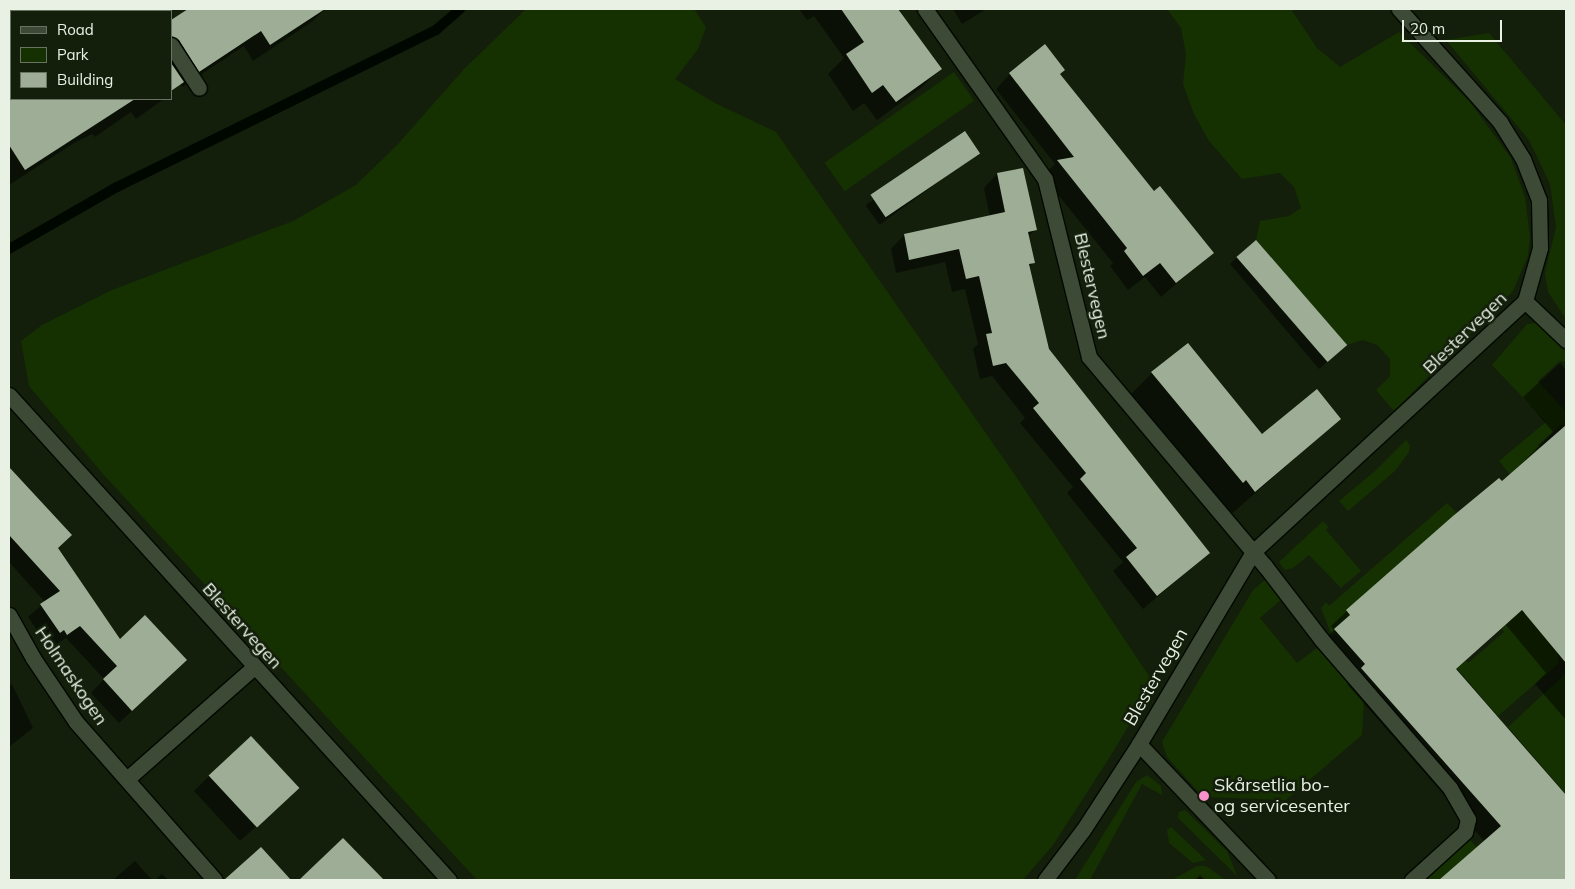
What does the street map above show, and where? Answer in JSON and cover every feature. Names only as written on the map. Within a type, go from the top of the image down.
[{"type":"street","name":"Blestervegen","points":[[925,9],[1045,179],[1089,357],[1252,552]]},
{"type":"street","name":"Blestervegen","points":[[1045,880],[1083,830],[1139,744],[1252,552],[1525,301],[1540,248],[1539,200],[1523,159],[1500,122],[1400,9]]},
{"type":"street","points":[[172,47],[198,88]]},
{"type":"street","name":"Blestervegen","points":[[1525,301],[1566,340]]},
{"type":"street","name":"Blestervegen","points":[[9,395],[449,880]]},
{"type":"street","points":[[1252,552],[1321,639],[1450,788],[1468,819],[1466,832],[1412,880]]},
{"type":"street","name":"Holmaskogen","points":[[9,614],[33,658],[76,722],[215,880]]},
{"type":"street","points":[[126,779],[254,667]]},
{"type":"street","name":"Blestervegen","points":[[1139,744],[1268,880]]},
{"type":"green space","points":[[526,9],[694,9],[706,27],[698,49],[675,79],[715,103],[776,132],[1015,475],[1151,679],[1137,712],[1108,760],[1053,845],[1023,880],[477,880],[103,474],[29,386],[21,341],[42,325],[112,290],[293,221],[356,185],[398,144],[464,69]]},
{"type":"green space","points":[[1167,9],[1291,9],[1317,48],[1340,67],[1399,32],[1470,102],[1511,158],[1525,197],[1530,236],[1528,256],[1513,291],[1394,411],[1376,390],[1390,376],[1390,359],[1377,345],[1363,340],[1347,345],[1256,240],[1260,221],[1289,216],[1301,208],[1294,187],[1280,173],[1242,179],[1209,141],[1194,114],[1183,84],[1186,54],[1181,28]]},
{"type":"green space","points":[[1489,33],[1566,125],[1566,319],[1548,292],[1545,273],[1556,227],[1550,184],[1529,140],[1446,40]]},
{"type":"green space","points":[[954,72],[974,101],[845,191],[825,163]]},
{"type":"green space","points":[[1536,323],[1566,348],[1566,362],[1560,361],[1538,381],[1566,412],[1566,429],[1562,424],[1538,445],[1543,452],[1513,478],[1499,461],[1546,422],[1492,365],[1527,324]]},
{"type":"green space","points":[[1406,440],[1410,445],[1409,452],[1395,471],[1348,511],[1339,501],[1375,471]]},
{"type":"green space","points":[[1447,503],[1458,514],[1332,636],[1321,608],[1326,602],[1329,606]]},
{"type":"green space","points":[[1323,521],[1329,527],[1326,530],[1361,571],[1341,588],[1309,555],[1293,568],[1285,570],[1279,562]]},
{"type":"green space","points":[[1267,578],[1283,598],[1260,618],[1297,663],[1317,648],[1364,699],[1362,735],[1286,800],[1203,797],[1167,757],[1162,742],[1253,590]]},
{"type":"green space","points":[[1545,594],[1559,663],[1498,716],[1454,665],[1462,657],[1468,663],[1504,632],[1499,626],[1519,609],[1523,613]]},
{"type":"green space","points":[[1566,673],[1566,794],[1508,727]]},
{"type":"green space","points":[[1147,775],[1161,786],[1162,795],[1142,784],[1090,880],[1075,880],[1136,782]]},
{"type":"green space","points":[[1185,810],[1227,851],[1237,876],[1178,818],[1179,812]]},
{"type":"green space","points":[[1171,827],[1206,860],[1193,863],[1169,843],[1167,830]]},
{"type":"green space","points":[[1470,840],[1487,858],[1510,870],[1497,880],[1473,854],[1443,880],[1423,880]]},
{"type":"green space","points":[[1197,866],[1206,866],[1226,880],[1206,880],[1200,875],[1194,880],[1172,880]]},
{"type":"building","points":[[188,9],[325,9],[270,45],[261,31],[199,72],[179,40],[172,36],[172,19]]},
{"type":"building","points":[[841,9],[898,9],[942,69],[896,102],[883,85],[872,93],[846,54],[864,42]]},
{"type":"building","points":[[1045,44],[1065,70],[1060,74],[1154,191],[1160,186],[1214,253],[1176,283],[1160,263],[1143,276],[1124,251],[1127,248],[1057,160],[1074,157],[1009,73]]},
{"type":"building","points":[[172,64],[184,82],[172,90]]},
{"type":"building","points":[[9,99],[133,100],[25,170],[9,145]]},
{"type":"building","points":[[965,131],[980,153],[886,217],[870,195]]},
{"type":"building","points":[[1023,168],[1037,230],[1028,232],[1035,263],[1029,264],[1049,349],[1210,553],[1157,596],[1126,557],[1137,548],[1080,479],[1086,473],[1033,408],[1039,403],[1006,363],[993,366],[986,334],[992,333],[979,276],[966,279],[959,249],[909,260],[904,234],[1005,212],[997,173]]},
{"type":"building","points":[[1256,240],[1347,345],[1328,362],[1236,257]]},
{"type":"building","points":[[1188,343],[1262,434],[1317,389],[1341,419],[1255,492],[1246,480],[1243,483],[1151,372]]},
{"type":"building","points":[[1566,425],[1566,663],[1522,610],[1456,669],[1566,795],[1566,880],[1439,880],[1501,826],[1361,668],[1365,664],[1334,629],[1350,615],[1346,610],[1453,516],[1499,478],[1502,481]]},
{"type":"building","points":[[9,467],[72,535],[58,548],[120,639],[145,615],[187,660],[132,711],[103,679],[117,666],[80,626],[67,635],[64,630],[60,633],[40,604],[60,591],[9,535]]},
{"type":"building","points":[[251,736],[299,788],[257,827],[209,776]]},
{"type":"building","points":[[343,838],[384,880],[299,880]]},
{"type":"building","points":[[261,847],[291,880],[224,880]]},
{"type":"waterway","points":[[9,249],[117,187],[436,30],[460,9]]},
{"type":"place","name":"Skårsetlia bo- og servicesenter","points":[[1204,796]]}]
